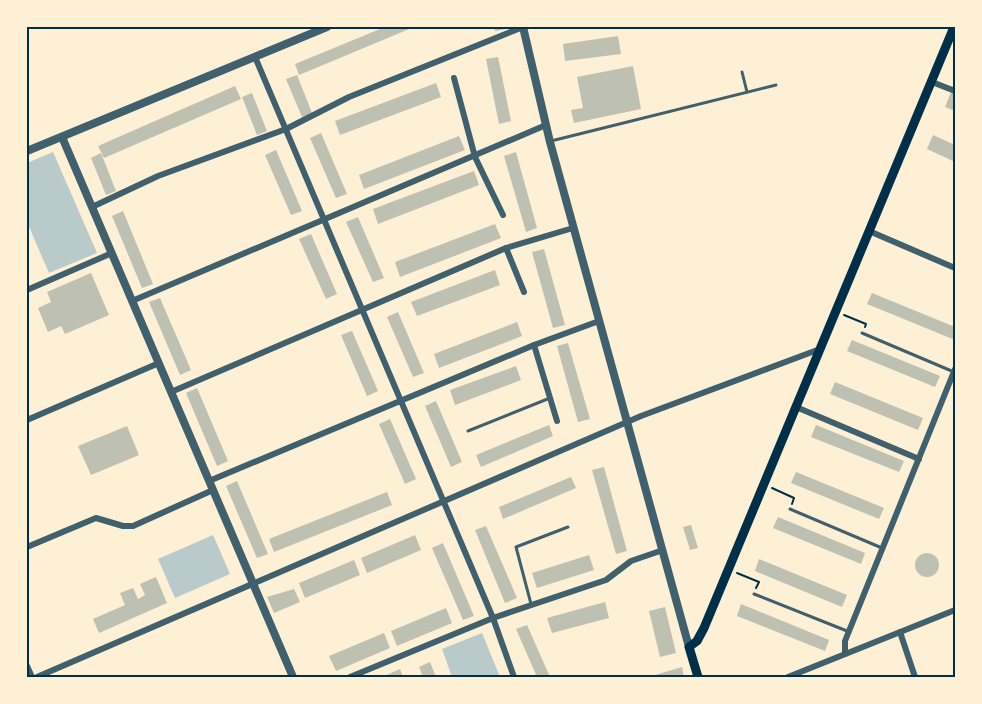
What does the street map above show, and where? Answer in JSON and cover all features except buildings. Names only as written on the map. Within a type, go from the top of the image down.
[{"type":"main road","points":[[698,677],[689,647],[701,635],[954,27]]},
{"type":"street","points":[[27,151],[255,57],[313,30],[327,27]]},
{"type":"street","points":[[92,207],[208,156],[234,150],[286,129],[349,97],[523,27],[573,228],[689,647]]},
{"type":"street","points":[[255,57],[493,618],[514,677]]},
{"type":"street","points":[[454,78],[476,157],[503,214]]},
{"type":"street","points":[[932,82],[955,91]]},
{"type":"street","points":[[132,301],[476,157],[546,125]]},
{"type":"street","points":[[62,137],[293,677]]},
{"type":"street","points":[[171,392],[506,248],[573,228]]},
{"type":"street","points":[[869,231],[955,266]]},
{"type":"street","points":[[506,248],[524,292]]},
{"type":"street","points":[[27,290],[112,253]]},
{"type":"street","points":[[27,547],[96,518],[123,526],[132,526],[211,485],[534,345],[599,321]]},
{"type":"street","points":[[534,345],[557,422]]},
{"type":"street","points":[[37,677],[628,422],[820,349]]},
{"type":"street","points":[[27,420],[159,363]]},
{"type":"street","points":[[845,654],[845,641],[954,371]]},
{"type":"street","points":[[796,407],[919,459]]},
{"type":"street","points":[[350,677],[493,618],[606,580],[632,561],[663,550]]},
{"type":"street","points":[[788,677],[955,610]]},
{"type":"street","points":[[900,632],[915,677]]},
{"type":"street","points":[[27,666],[32,677]]},
{"type":"lane","points":[[742,72],[747,92]]},
{"type":"lane","points":[[550,142],[776,85]]},
{"type":"lane","points":[[862,333],[954,371]]},
{"type":"lane","points":[[468,430],[550,398]]},
{"type":"lane","points":[[790,509],[883,549]]},
{"type":"lane","points":[[531,604],[516,547],[568,527]]},
{"type":"lane","points":[[754,594],[849,632]]},
{"type":"path","points":[[836,311],[861,322]]},
{"type":"path","points":[[764,485],[794,498],[790,509]]},
{"type":"path","points":[[728,570],[754,580]]},
{"type":"shaded area","points":[[53,152],[97,253],[49,273],[27,222],[27,163]]},
{"type":"shaded area","points":[[213,535],[230,574],[175,598],[158,559]]},
{"type":"shaded area","points":[[482,633],[500,677],[452,677],[442,649]]}]
